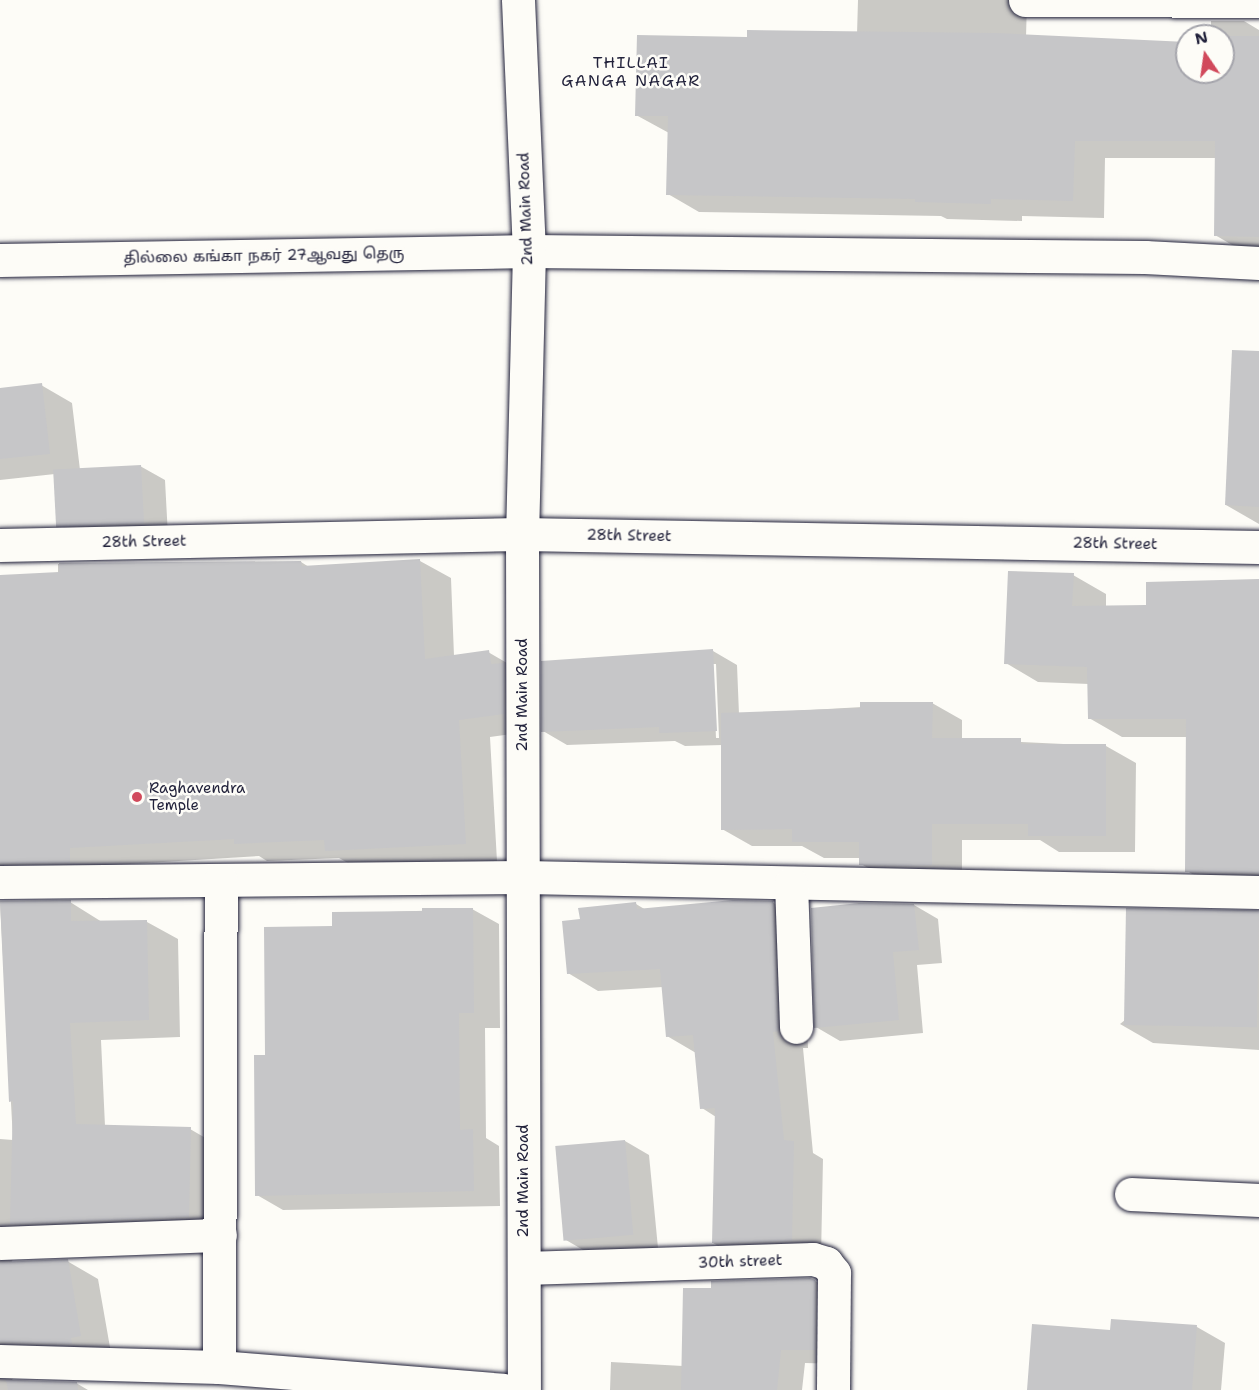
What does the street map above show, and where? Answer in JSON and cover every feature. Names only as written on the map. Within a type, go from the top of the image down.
[{"type":"street","name":"2nd Main Road","points":[[518,0],[529,251],[522,534],[525,877],[524,1390]]},
{"type":"street","points":[[1025,0],[1259,1]]},
{"type":"street","name":"தில்லை கங்கா நகர் 27ஆவது தெரு","points":[[0,260],[529,251],[1145,257],[1259,263]]},
{"type":"street","name":"28th Street","points":[[0,545],[522,534],[1259,547]]},
{"type":"street","points":[[0,882],[525,877],[1259,892]]},
{"type":"street","points":[[219,1367],[221,880]]},
{"type":"street","points":[[791,883],[796,1027]]},
{"type":"street","points":[[1131,1194],[1259,1200]]},
{"type":"street","points":[[0,1243],[220,1235]]},
{"type":"street","name":"30th street","points":[[524,1268],[813,1259],[826,1263],[834,1273],[833,1390]]},
{"type":"street","points":[[0,1361],[219,1367],[502,1390]]},
{"type":"building","points":[[747,30],[995,33],[1175,41],[1175,84],[1235,84],[1235,36],[1259,36],[1259,237],[1214,236],[1215,141],[1075,141],[1073,201],[991,199],[991,204],[915,202],[915,199],[666,195],[668,116],[635,116],[637,35],[747,37]]},
{"type":"building","points":[[1232,350],[1259,351],[1259,507],[1225,505]]},
{"type":"building","points":[[42,383],[50,454],[0,459],[0,388]]},
{"type":"building","points":[[141,465],[144,523],[56,528],[53,470]]},
{"type":"building","points":[[420,559],[425,659],[489,650],[491,664],[504,663],[504,714],[459,720],[466,844],[325,851],[324,840],[234,844],[234,839],[70,848],[70,863],[0,863],[0,575],[59,572],[59,563],[301,561],[302,566]]},
{"type":"building","points":[[1008,571],[1074,573],[1072,606],[1146,605],[1146,582],[1259,579],[1259,873],[1185,872],[1186,719],[1088,719],[1087,667],[1004,664]]},
{"type":"building","points":[[713,649],[717,731],[659,733],[659,727],[541,732],[541,661]]},
{"type":"building","points":[[860,702],[933,702],[932,738],[1021,738],[1021,744],[1106,744],[1106,836],[1028,836],[1028,824],[932,824],[932,865],[910,866],[859,865],[859,842],[792,842],[792,829],[721,830],[721,713],[860,708]]},
{"type":"building","points":[[71,900],[71,921],[147,920],[149,1020],[70,1023],[76,1124],[191,1127],[189,1217],[10,1224],[13,1101],[9,1102],[0,901]]},
{"type":"building","points":[[733,900],[773,901],[778,1031],[773,1032],[784,1140],[794,1141],[792,1241],[712,1243],[715,1108],[700,1109],[693,1035],[666,1037],[660,969],[567,974],[562,921],[580,919],[578,908],[636,902],[637,909]]},
{"type":"building","points":[[859,903],[914,904],[919,950],[893,952],[899,1020],[814,1028],[811,908]]},
{"type":"building","points":[[422,908],[473,908],[474,1013],[459,1013],[460,1130],[473,1129],[474,1191],[255,1196],[254,1055],[265,1055],[264,927],[332,926],[332,912],[422,911]]},
{"type":"building","points":[[1126,908],[1259,910],[1257,1027],[1124,1025]]},
{"type":"building","points":[[625,1140],[633,1235],[564,1241],[555,1146]]},
{"type":"building","points":[[68,1259],[81,1336],[71,1338],[72,1344],[0,1342],[0,1262]]},
{"type":"building","points":[[810,1278],[815,1280],[815,1350],[781,1350],[777,1390],[681,1390],[683,1288],[711,1288],[711,1281]]},
{"type":"building","points":[[1111,1319],[1197,1325],[1192,1390],[1027,1390],[1032,1324],[1110,1330]]},
{"type":"building","points":[[6,1380],[77,1382],[78,1390],[8,1390]]},
{"type":"place","name":"Raghavendra Temple","points":[[137,797]]},
{"type":"district","name":"THILLAI GANGA NAGAR","points":[[631,72]]}]
